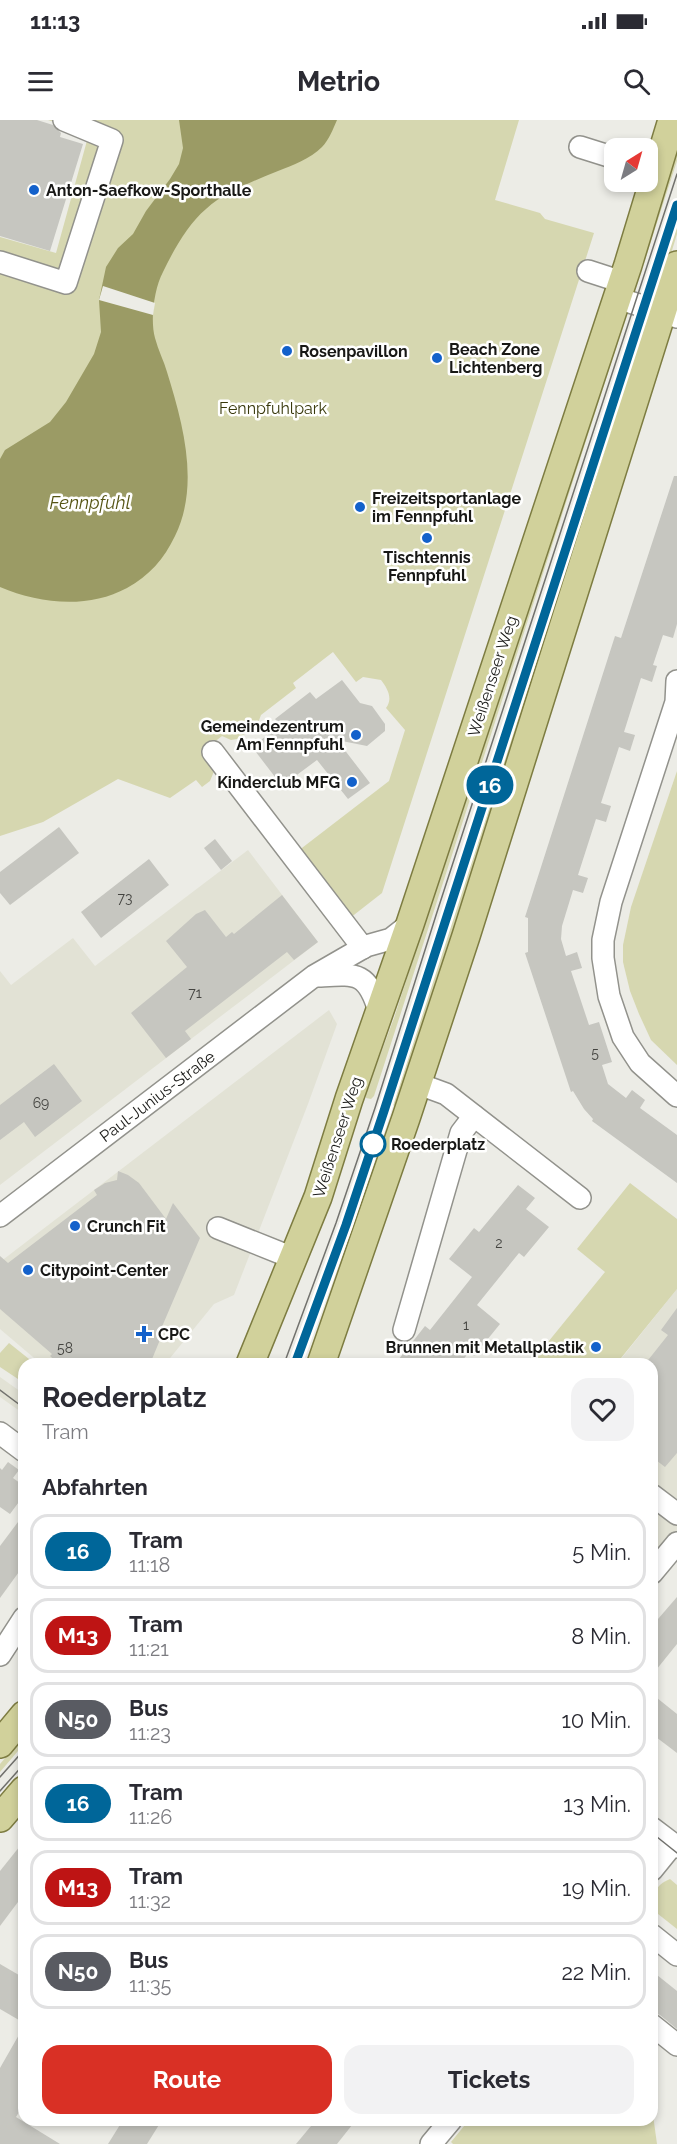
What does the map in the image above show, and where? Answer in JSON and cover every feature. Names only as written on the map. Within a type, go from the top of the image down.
[{"type":"main road","name":"Weißenseer Weg","points":[[658,156],[672,120]]},
{"type":"main road","name":"Weißenseer Weg","points":[[252,1358],[318,1197],[620,290],[647,192]]},
{"type":"main road","points":[[323,1358],[470,924],[669,315],[677,265]]},
{"type":"main road","points":[[0,1744],[18,1722]]},
{"type":"main road","points":[[0,1818],[18,1798]]},
{"type":"street","points":[[0,262],[66,283],[112,140],[64,120]]},
{"type":"street","points":[[579,147],[604,155]]},
{"type":"street","points":[[588,271],[669,315]]},
{"type":"street","points":[[677,681],[676,702],[611,902],[603,939],[603,958],[609,996],[623,1037],[640,1063],[677,1096]]},
{"type":"street","points":[[213,752],[363,948]]},
{"type":"street","name":"Paul-Junius-Straße","points":[[0,1216],[314,976],[363,948],[391,939],[410,924]]},
{"type":"street","points":[[314,976],[348,974],[367,983],[373,990],[379,1011]]},
{"type":"street","points":[[417,1083],[446,1094],[580,1198]]},
{"type":"street","points":[[404,1330],[461,1132],[474,1116]]},
{"type":"street","points":[[218,1228],[293,1258]]},
{"type":"street","points":[[0,1433],[18,1446]]},
{"type":"street","points":[[658,1500],[677,1514]]},
{"type":"street","points":[[658,1566],[677,1543]]},
{"type":"street","points":[[0,1655],[18,1627]]},
{"type":"street","points":[[658,1833],[675,1846],[658,1864]]},
{"type":"street","points":[[658,1940],[677,1955]]},
{"type":"street","points":[[658,2030],[677,2045]]},
{"type":"street","points":[[431,2144],[446,2126]]},
{"type":"shaded area","points":[[248,850],[318,942],[0,1185],[0,971],[11,985],[73,938],[95,966]]},
{"type":"shaded area","points":[[329,1010],[337,1024],[234,1295],[214,1304],[170,1358],[34,1358],[0,1329],[0,1262]]},
{"type":"shaded area","points":[[677,1289],[677,1531],[658,1555],[658,1358],[622,1358]]},
{"type":"shaded area","points":[[0,1377],[18,1390],[18,1410],[0,1397]]},
{"type":"green space","name":"Fennpfuhlpark","points":[[48,120],[519,120],[495,200],[540,213],[545,219],[594,233],[382,893],[350,918],[298,851],[389,781],[405,730],[386,708],[389,694],[381,680],[363,677],[356,682],[333,652],[293,683],[296,688],[261,715],[257,726],[237,739],[231,740],[222,736],[203,751],[215,769],[210,781],[202,787],[196,780],[170,798],[118,779],[43,822],[0,836],[0,257],[51,272],[61,269],[0,252],[0,237],[56,253],[88,137],[87,132]]},
{"type":"green space","points":[[677,145],[677,161],[644,263],[639,262]]},
{"type":"green space","points":[[677,219],[677,234],[666,270],[662,270],[661,267]]},
{"type":"green space","points":[[615,339],[618,342],[374,1096],[371,1099],[366,1098],[394,1018]]},
{"type":"green space","points":[[637,345],[640,348],[397,1107],[392,1102]]},
{"type":"green space","points":[[677,771],[677,1065],[651,1040],[639,1014],[630,991],[623,962],[623,945],[631,907]]},
{"type":"green space","points":[[630,1183],[677,1219],[677,1289],[621,1358],[535,1358],[605,1272],[577,1249]]},
{"type":"green space","points":[[9,1343],[28,1358],[18,1358],[18,1379],[0,1367],[0,1353]]},
{"type":"green space","points":[[18,1743],[18,1751],[0,1772],[0,1764]]},
{"type":"green space","points":[[670,1879],[677,1885],[677,1929],[658,1914],[658,1887]]},
{"type":"green space","points":[[464,2126],[655,2126],[657,2144],[453,2144],[451,2142]]},
{"type":"water","name":"Fennpfuhl","points":[[179,120],[337,120],[327,141],[312,155],[231,192],[206,209],[182,238],[160,279],[154,305],[154,331],[179,412],[188,475],[187,496],[182,516],[166,552],[149,572],[127,588],[112,595],[64,602],[15,593],[0,587],[0,459],[5,450],[50,422],[66,402],[94,354],[101,332],[99,300],[106,267],[118,248],[133,234],[179,164],[183,148]]},
{"type":"pier","points":[[103,286],[155,303],[153,315],[99,300]]},
{"type":"building","name":"Anton-Saefkow-Sporthalle","points":[[0,120],[37,120],[53,125],[61,133],[60,137],[83,144],[50,251],[0,236]]},
{"type":"building","points":[[674,476],[677,476],[677,624],[673,638],[663,635],[653,665],[657,666],[652,682],[641,678],[624,732],[635,735],[630,751],[619,747],[601,803],[611,806],[606,822],[596,819],[578,875],[588,878],[583,893],[573,890],[562,926],[561,939],[566,956],[577,952],[582,968],[571,971],[589,1025],[599,1022],[612,1062],[602,1065],[608,1084],[626,1098],[632,1090],[645,1100],[640,1108],[677,1135],[677,1183],[592,1121],[593,1119],[573,1091],[571,1092],[525,953],[528,952],[528,918],[525,917],[615,636],[621,638]]},
{"type":"building","name":"Gemeindezentrum Am Fennpfuhl","points":[[342,680],[360,703],[372,706],[385,724],[385,731],[367,746],[337,740],[370,783],[348,799],[317,760],[282,786],[252,747],[280,725],[275,719],[310,692],[316,699]]},
{"type":"building","points":[[59,827],[79,853],[10,905],[0,893],[0,872]]},
{"type":"building","points":[[215,839],[232,861],[221,870],[204,848]]},
{"type":"building","points":[[149,859],[169,885],[101,938],[81,912]]},
{"type":"building","points":[[282,895],[318,942],[294,960],[287,952],[185,1031],[191,1039],[166,1058],[131,1013],[187,967],[166,941],[196,914],[205,910],[226,937],[232,932],[234,934]]},
{"type":"building","points":[[54,1064],[82,1101],[35,1137],[24,1122],[0,1140],[0,1105]]},
{"type":"building","name":"Citypoint-Center","points":[[118,1171],[139,1183],[166,1219],[173,1203],[200,1238],[161,1329],[164,1330],[152,1358],[52,1358],[50,1356],[52,1354],[0,1309],[0,1256],[8,1263],[97,1195],[94,1190],[105,1183],[117,1180]]},
{"type":"building","points":[[518,1185],[535,1198],[526,1209],[549,1227],[524,1257],[519,1253],[477,1305],[500,1324],[474,1356],[469,1352],[464,1358],[400,1358],[425,1326],[430,1330],[472,1277],[449,1259],[474,1228],[479,1232]]},
{"type":"building","points":[[677,1308],[677,1453],[665,1467],[658,1462],[658,1358],[650,1358],[668,1335],[661,1330]]},
{"type":"building","points":[[8,1462],[18,1469],[13,1478],[18,1482],[18,1503],[10,1514],[0,1507],[0,1468],[2,1470]]},
{"type":"building","points":[[18,1522],[18,1573],[0,1598],[0,1546]]},
{"type":"building","points":[[677,1597],[677,1644],[658,1668],[658,1619]]},
{"type":"building","points":[[658,1699],[677,1714],[677,1753],[658,1739]]},
{"type":"building","points":[[18,1848],[18,1902],[0,1926],[0,1871]]},
{"type":"building","points":[[0,1964],[18,1974],[18,2020],[0,2009]]},
{"type":"building","points":[[658,1976],[677,1991],[677,2029],[658,2014]]},
{"type":"building","points":[[18,2036],[18,2114],[16,2117],[18,2126],[31,2126],[60,2144],[0,2144],[0,2068]]},
{"type":"building","points":[[119,2126],[158,2126],[147,2144],[108,2144]]},
{"type":"building","points":[[311,2126],[351,2126],[337,2144],[296,2144]]},
{"type":"tram line","points":[[286,1358],[375,1108],[677,174]]},
{"type":"tram line","points":[[390,1092],[677,205]]},
{"type":"tram line","name":"16","points":[[297,1358],[346,1225],[384,1111],[677,205]]},
{"type":"tram line","points":[[297,1358],[372,1147]]},
{"type":"tram line","points":[[0,1390],[18,1404]]},
{"type":"tram line","points":[[0,1777],[18,1757]]},
{"type":"tram line","points":[[0,1791],[18,1771]]},
{"type":"tram line","points":[[658,1838],[677,1853]]},
{"type":"place","name":"Anton-Saefkow-Sporthalle","points":[[34,190]]},
{"type":"place","name":"Rosenpavillon","points":[[287,351]]},
{"type":"place","name":"Beach Zone Lichtenberg","points":[[437,358]]},
{"type":"place","name":"Freizeitsportanlage im Fennpfuhl","points":[[360,507]]},
{"type":"place","name":"Tischtennis Fennpfuhl","points":[[427,538]]},
{"type":"place","name":"Gemeindezentrum Am Fennpfuhl","points":[[356,735]]},
{"type":"place","name":"Kinderclub MFG","points":[[352,782]]},
{"type":"place","name":"Roederplatz","points":[[373,1144]]},
{"type":"place","name":"Crunch Fit","points":[[75,1226]]},
{"type":"place","name":"Citypoint-Center","points":[[28,1270]]},
{"type":"place","name":"CPC","points":[[144,1334]]},
{"type":"place","name":"Brunnen mit Metallplastik","points":[[596,1347]]}]
